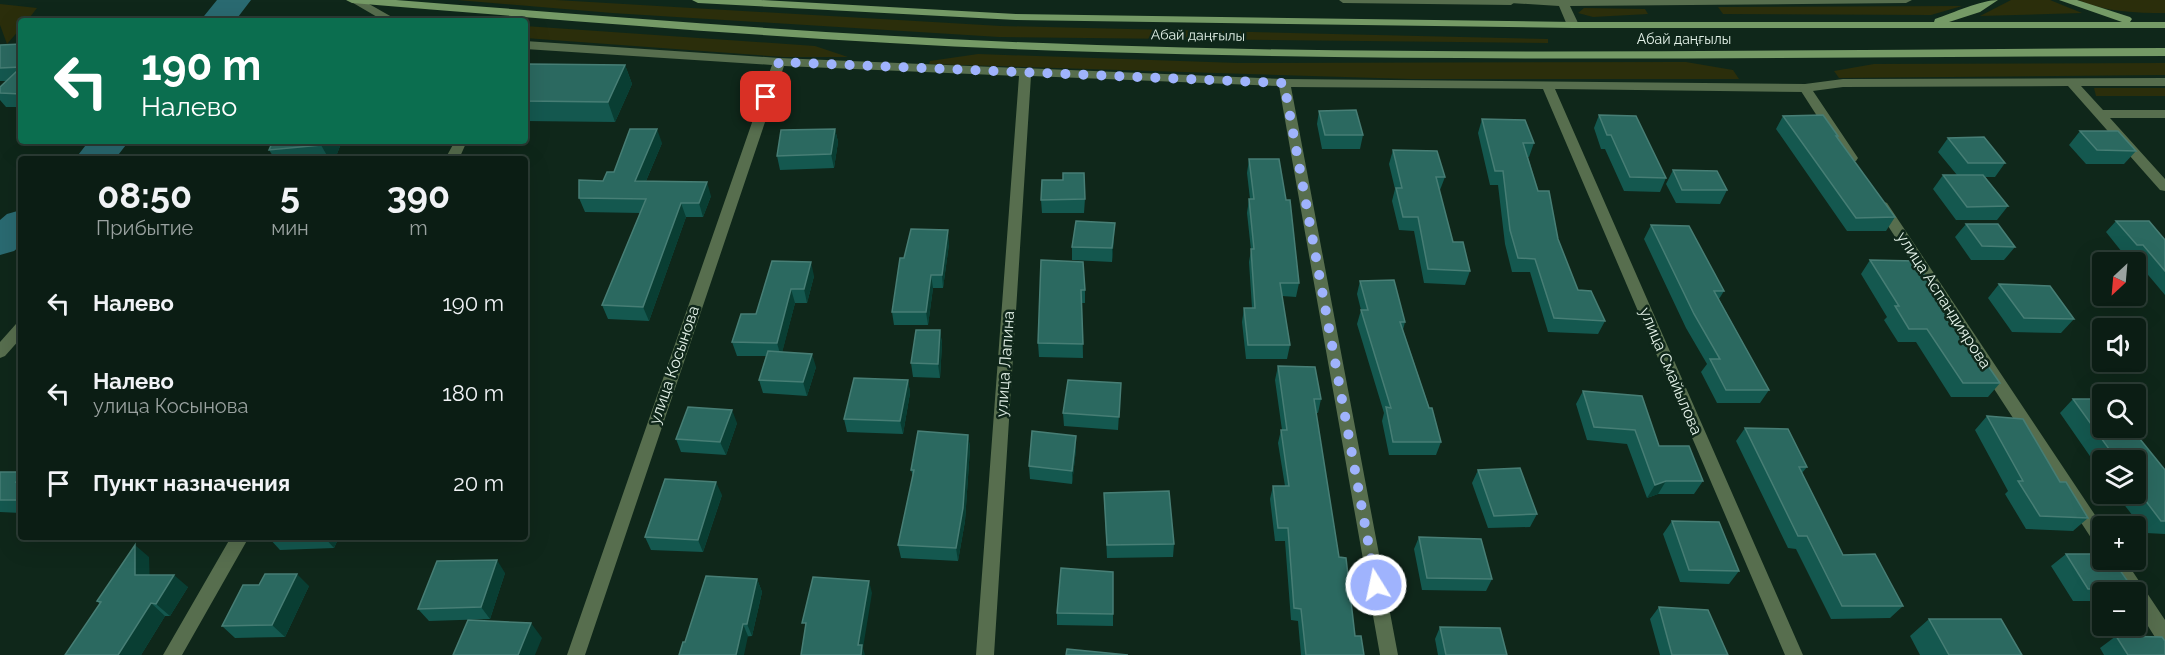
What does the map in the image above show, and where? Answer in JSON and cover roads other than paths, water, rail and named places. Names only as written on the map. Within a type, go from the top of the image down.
[{"type":"main road","name":"Абай даңғылы","points":[[353,0],[873,40],[1101,49],[1460,54],[2165,52]]},
{"type":"main road","name":"Абай даңғылы","points":[[698,0],[1016,17],[1573,25],[2165,24]]},
{"type":"main road","points":[[1918,26],[1976,10],[1992,0]]},
{"type":"main road","points":[[2065,0],[2108,15],[2165,24]]},
{"type":"street","points":[[353,0],[387,18]]},
{"type":"street","points":[[1511,1],[1563,3],[1906,0]]},
{"type":"street","points":[[1563,3],[1573,25]]},
{"type":"street","points":[[528,45],[777,69],[1025,73],[1284,83],[1805,88],[1843,83],[2165,82]]},
{"type":"street","name":"улица Косынова","points":[[576,655],[777,69]]},
{"type":"street","name":"улица Лапина","points":[[985,655],[1025,73]]},
{"type":"street","points":[[1284,83],[1389,655]]},
{"type":"street","points":[[2072,83],[2165,187]]},
{"type":"street","name":"улица Смайылова","points":[[1548,87],[1794,655]]},
{"type":"street","points":[[1805,88],[1862,175]]},
{"type":"street","points":[[2100,114],[2165,114]]},
{"type":"street","name":"улица Аспандиярова","points":[[1875,195],[2092,525]]},
{"type":"street","points":[[0,352],[18,331]]},
{"type":"street","points":[[172,655],[238,540]]},
{"type":"street","points":[[2122,570],[2165,636]]},
{"type":"lane","points":[[1342,0],[1511,1]]},
{"type":"waterway","points":[[220,18],[235,0]]},
{"type":"waterway","points":[[97,156],[107,144]]},
{"type":"waterway","points":[[0,241],[18,226]]}]
